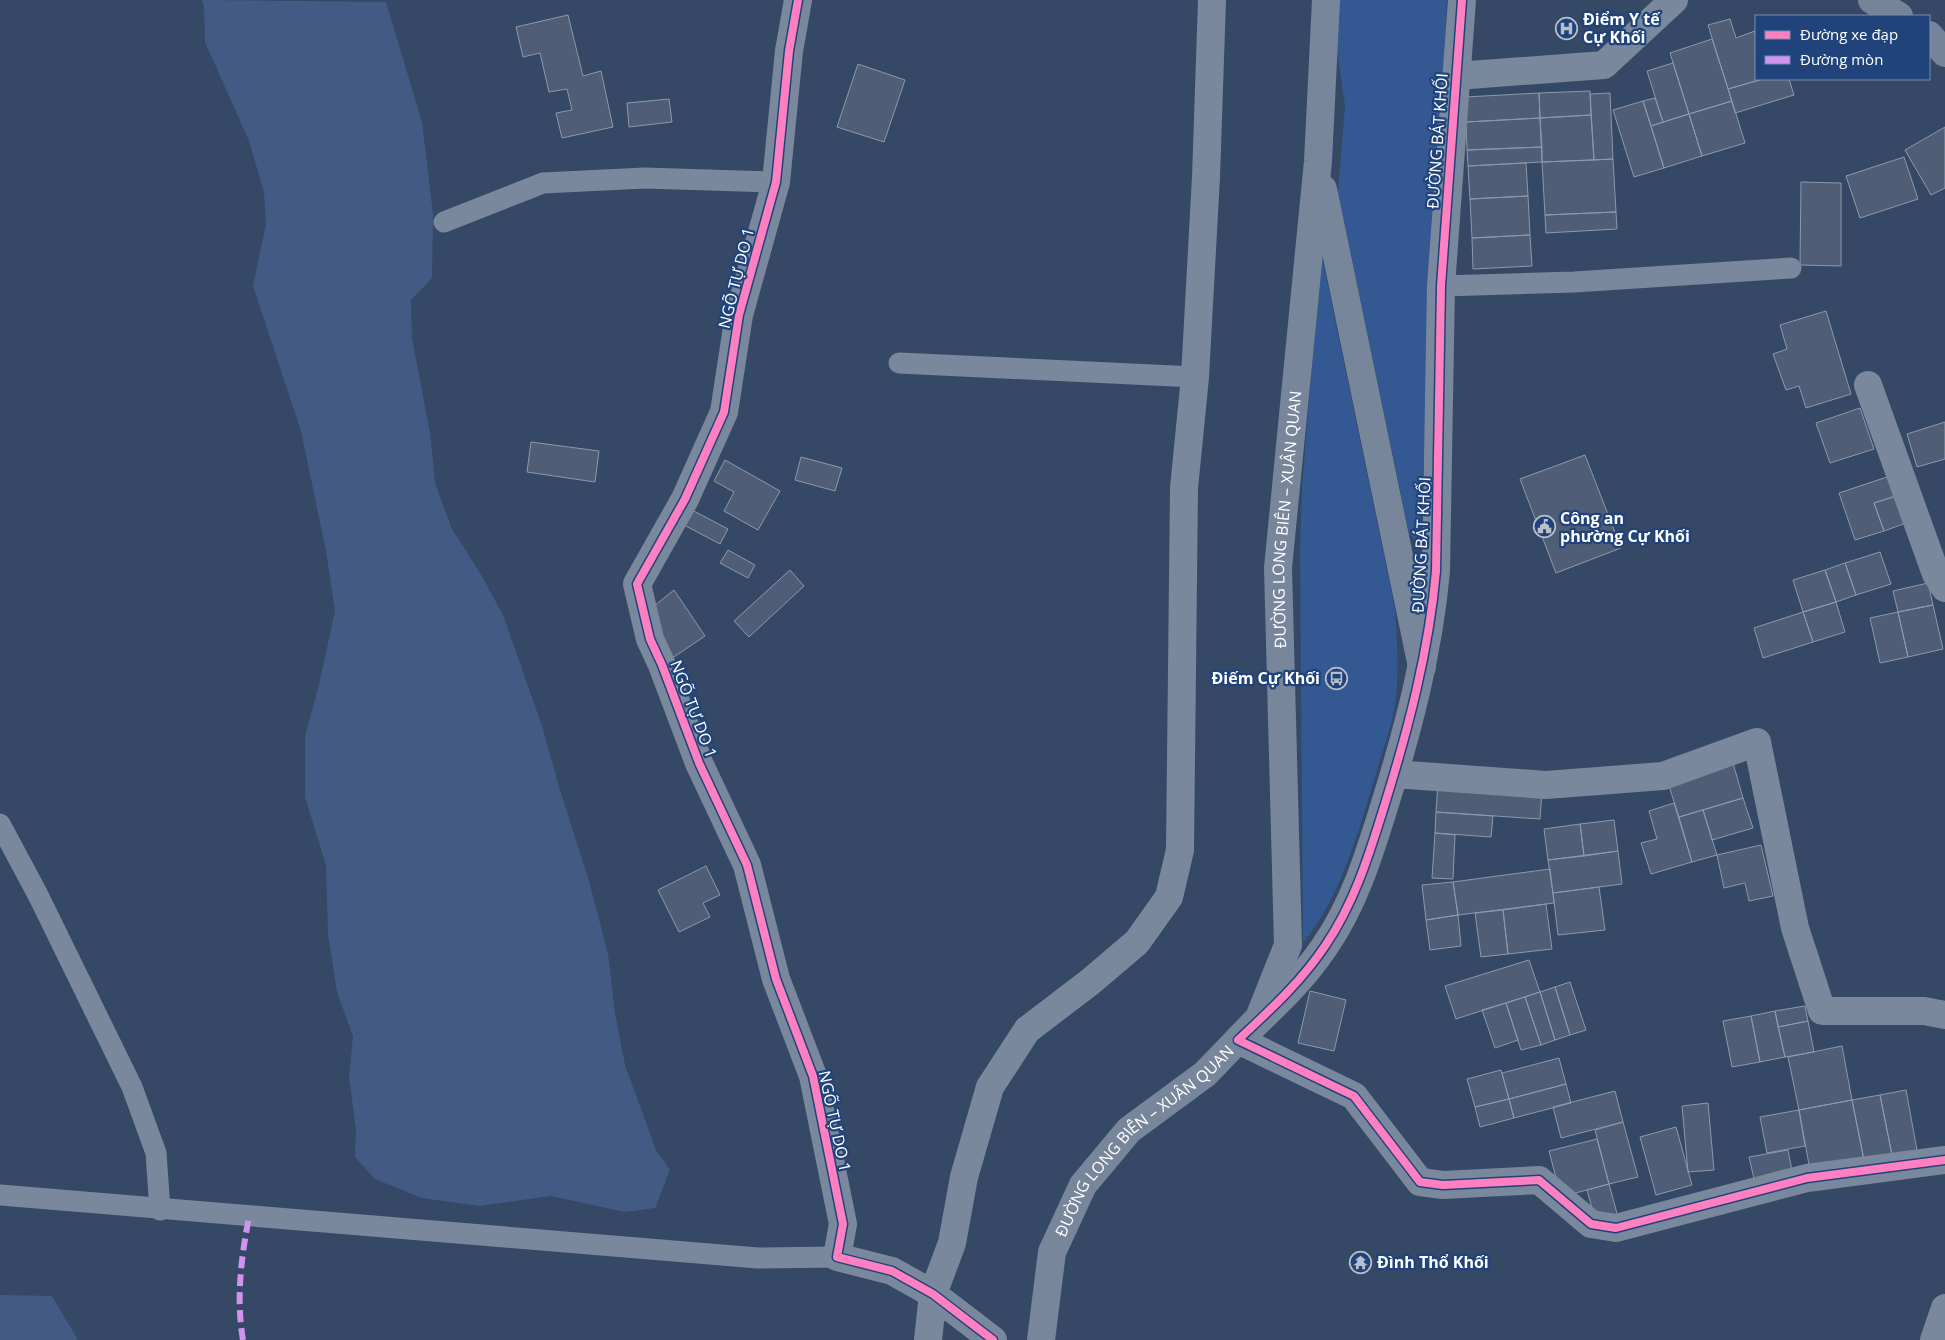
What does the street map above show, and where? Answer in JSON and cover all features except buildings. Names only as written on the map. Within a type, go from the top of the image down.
[{"type":"main road","name":"ĐƯỜNG LONG BIÊN – XUÂN QUAN","points":[[1041,1340],[1052,1252],[1083,1185],[1128,1130],[1206,1074],[1259,1018],[1288,945],[1278,568],[1318,161],[1326,0]]},
{"type":"main road","points":[[1318,161],[1422,667]]},
{"type":"street","name":"NGÕ TỰ DO 1","points":[[798,0],[789,51],[776,182],[739,314],[724,412],[685,499],[637,584],[650,639],[662,665],[699,763],[747,865],[776,979],[813,1076],[843,1224],[837,1258]]},
{"type":"street","points":[[928,1340],[933,1294],[952,1243],[964,1177],[990,1088],[1027,1030],[1090,982],[1138,942],[1168,897],[1180,850],[1184,488],[1195,377],[1206,177],[1212,0]]},
{"type":"street","name":"ĐƯỜNG BÁT KHỐI","points":[[1238,1040],[1296,984],[1338,925],[1351,902],[1394,774],[1422,667],[1432,616],[1436,571],[1441,286],[1462,0]]},
{"type":"street","points":[[1456,76],[1604,65],[1674,0]]},
{"type":"street","points":[[1872,0],[1897,15]]},
{"type":"street","points":[[1930,34],[1945,29]]},
{"type":"street","points":[[1930,35],[1945,53]]},
{"type":"street","points":[[1868,385],[1936,574],[1945,588]]},
{"type":"street","points":[[1394,774],[1546,785],[1663,776],[1757,742],[1795,928],[1822,1011],[1924,1011],[1945,1015]]},
{"type":"street","points":[[1238,1040],[1354,1096],[1420,1182],[1443,1185],[1539,1180],[1591,1224],[1616,1228],[1807,1178],[1945,1160]]},
{"type":"street","points":[[837,1258],[892,1271],[933,1294],[993,1340]]},
{"type":"street","points":[[1934,1340],[1945,1308]]},
{"type":"lane","points":[[444,222],[543,183],[645,178],[776,182]]},
{"type":"lane","points":[[1441,286],[1582,282],[1791,268]]},
{"type":"lane","points":[[899,364],[1195,377]]},
{"type":"lane","points":[[0,824],[42,903],[132,1087],[156,1153],[160,1210]]},
{"type":"lane","points":[[0,1195],[160,1210],[758,1258],[837,1258]]},
{"type":"shaded area","points":[[202,0],[386,2],[422,122],[433,214],[432,278],[411,300],[412,338],[430,433],[435,483],[452,529],[480,573],[503,615],[542,726],[589,881],[608,954],[615,1013],[625,1065],[656,1150],[670,1170],[655,1208],[625,1212],[551,1196],[479,1206],[422,1198],[375,1179],[355,1157],[356,1129],[349,1077],[353,1036],[337,992],[328,934],[326,865],[305,797],[305,736],[319,685],[335,611],[326,551],[301,431],[253,286],[266,224],[264,192],[249,141],[205,42],[204,6]]},
{"type":"shaded area","points":[[1336,0],[1447,0],[1420,532],[1417,538],[1414,539],[1409,533],[1338,192],[1345,106],[1335,36]]},
{"type":"shaded area","points":[[1321,252],[1395,609],[1397,685],[1391,724],[1348,860],[1329,904],[1303,943],[1300,548],[1302,488]]},
{"type":"shaded area","points":[[0,1295],[52,1296],[78,1340],[0,1340]]},
{"type":"marked path","points":[[243,1340],[240,1278],[249,1217]]},
{"type":"cycle path","points":[[798,0],[789,51],[776,182],[739,315],[724,412],[685,499],[637,584],[650,639],[662,665],[699,763],[747,865],[776,979],[813,1076],[843,1224],[837,1257],[892,1271],[933,1294],[993,1340]]},
{"type":"cycle path","points":[[1462,0],[1441,286],[1436,571],[1423,661],[1409,720],[1384,807],[1366,861],[1344,913],[1325,946],[1306,972],[1238,1040],[1354,1096],[1420,1182],[1443,1185],[1539,1180],[1591,1224],[1616,1228],[1807,1178],[1945,1160]]},
{"type":"place","name":"Điểm Y tế Cự Khối","points":[[1567,28]]},
{"type":"place","name":"Công an phường Cự Khối","points":[[1544,527]]},
{"type":"place","name":"Điếm Cự Khối","points":[[1336,678]]},
{"type":"place","name":"Đình Thổ Khối","points":[[1361,1262]]}]
